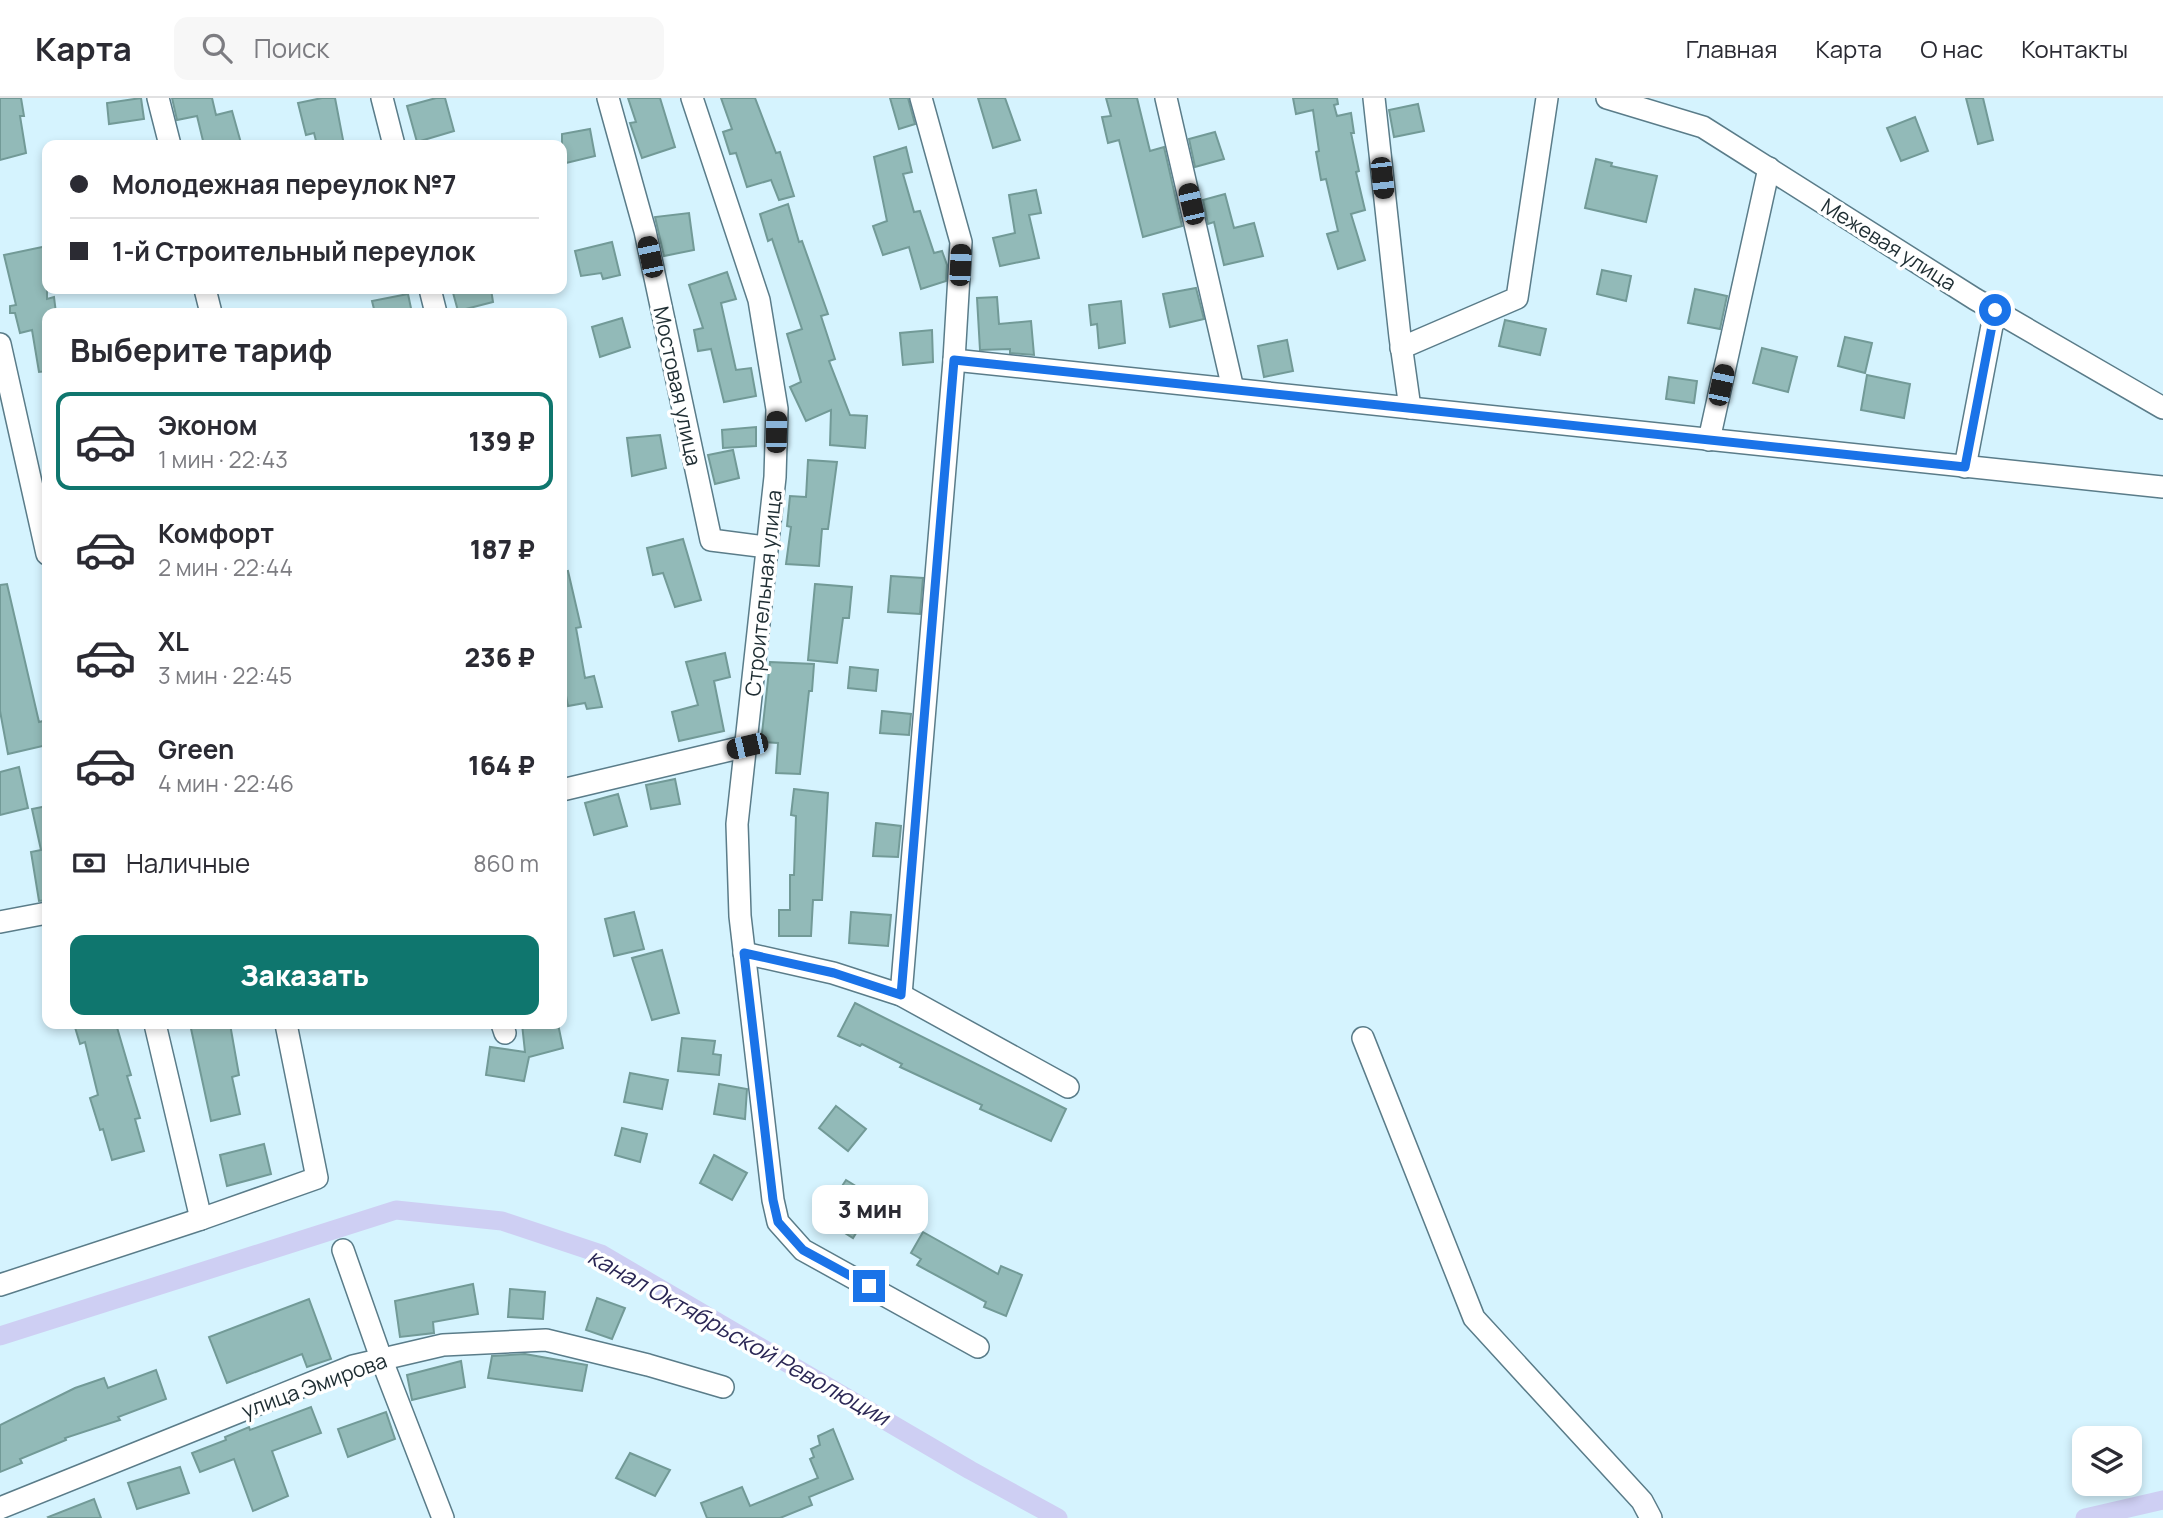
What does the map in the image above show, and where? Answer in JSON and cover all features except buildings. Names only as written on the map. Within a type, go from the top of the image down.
[{"type":"street","points":[[158,98],[169,140]]},
{"type":"street","points":[[382,98],[393,140]]},
{"type":"street","name":"Мостовая улица","points":[[608,98],[645,231],[711,540],[766,547]]},
{"type":"street","name":"Строительная улица","points":[[691,98],[758,300],[777,409],[775,477],[737,824],[740,916],[773,1200],[778,1222],[803,1250],[978,1347]]},
{"type":"street","points":[[901,995],[954,360],[961,242],[921,98]]},
{"type":"street","points":[[1167,98],[1233,389]]},
{"type":"street","points":[[1374,98],[1410,408]]},
{"type":"street","points":[[1401,348],[1517,298],[1547,98]]},
{"type":"street","name":"Межевая улица","points":[[1608,98],[1703,127],[1995,310],[2163,408]]},
{"type":"street","points":[[1709,440],[1769,168]]},
{"type":"street","points":[[1965,467],[1995,310]]},
{"type":"street","points":[[0,344],[42,532]]},
{"type":"street","points":[[954,360],[2163,487]]},
{"type":"street","points":[[567,789],[747,746]]},
{"type":"street","points":[[0,922],[42,914]]},
{"type":"street","points":[[744,953],[834,973],[901,995],[1068,1087]]},
{"type":"street","points":[[156,1029],[201,1219]]},
{"type":"street","points":[[0,1286],[317,1178],[287,1029]]},
{"type":"street","points":[[1363,1038],[1474,1318],[1642,1501],[1651,1518]]},
{"type":"street","points":[[343,1250],[381,1358],[443,1518]]},
{"type":"street","name":"улица Эмирова","points":[[0,1508],[353,1366],[443,1345],[546,1340],[649,1365],[723,1387]]},
{"type":"waterway","name":"канал Октябрьской Революции","points":[[0,1336],[396,1210],[502,1221],[601,1254],[970,1470],[1058,1518]]},
{"type":"waterway","name":"канал Октябрьской Революции","points":[[2085,1518],[2163,1500]]},
{"type":"route","points":[[869,1286],[803,1250],[778,1222],[773,1200],[744,953],[834,973],[901,995],[954,360],[1965,467],[1995,310]]}]
